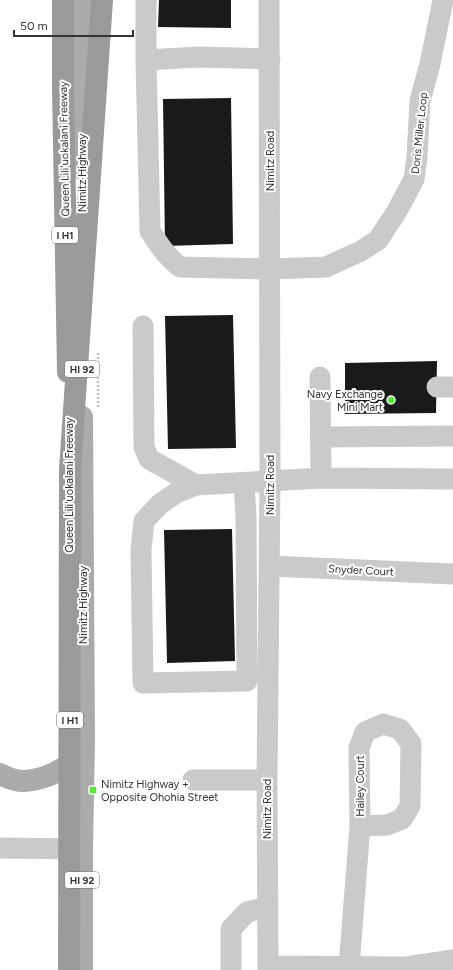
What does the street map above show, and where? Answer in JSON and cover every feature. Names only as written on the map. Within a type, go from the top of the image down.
[{"type":"highway","name":"Queen Liliʻuokalani Freeway","points":[[63,0],[63,96],[70,469],[69,970]]},
{"type":"highway","points":[[70,469],[102,0]]},
{"type":"main road","name":"Nimitz Highway","points":[[81,0],[84,739],[82,970]]},
{"type":"main road","points":[[0,774],[9,779],[24,781],[50,776],[63,768],[77,756],[84,739]]},
{"type":"street","name":"Doris Miller Loop","points":[[146,0],[150,231],[169,258],[180,267],[271,269],[326,267],[343,260],[378,240],[388,226],[414,179],[417,157],[420,101],[430,64],[443,0]]},
{"type":"street","name":"Nimitz Road","points":[[268,968],[267,780],[270,566],[271,269],[269,0]]},
{"type":"street","points":[[146,60],[198,57],[270,59]]},
{"type":"street","points":[[143,326],[144,447],[149,459],[196,484]]},
{"type":"street","points":[[320,378],[321,478]]},
{"type":"street","points":[[320,437],[453,436]]},
{"type":"street","points":[[244,483],[246,517],[247,682],[143,683],[141,550],[144,521],[160,504],[176,493],[196,484],[270,482],[321,478],[453,479]]},
{"type":"street","name":"Snyder Court","points":[[270,566],[453,574]]},
{"type":"street","name":"Hailey Court","points":[[349,967],[360,826],[359,748],[365,732],[383,724],[400,729],[411,744],[410,806],[402,819],[387,826],[360,826]]},
{"type":"street","points":[[193,780],[267,780]]},
{"type":"street","points":[[0,848],[82,849]]},
{"type":"street","points":[[231,970],[231,929],[247,912],[268,907]]},
{"type":"street","points":[[268,968],[406,967],[453,960]]},
{"type":"building","points":[[159,0],[231,0],[231,28],[158,27]]},
{"type":"building","points":[[231,98],[233,244],[165,246],[163,99]]},
{"type":"building","points":[[233,315],[236,448],[168,449],[165,316]]},
{"type":"building","name":"Navy Exchange Mini Mart","points":[[437,361],[436,413],[345,414],[345,363]]},
{"type":"building","points":[[232,529],[235,661],[167,663],[164,530]]},
{"type":"place","name":"Navy Exchange Mini Mart","points":[[391,400]]},
{"type":"place","name":"Nimitz Highway + Opposite Ohohia Street","points":[[93,790]]}]
